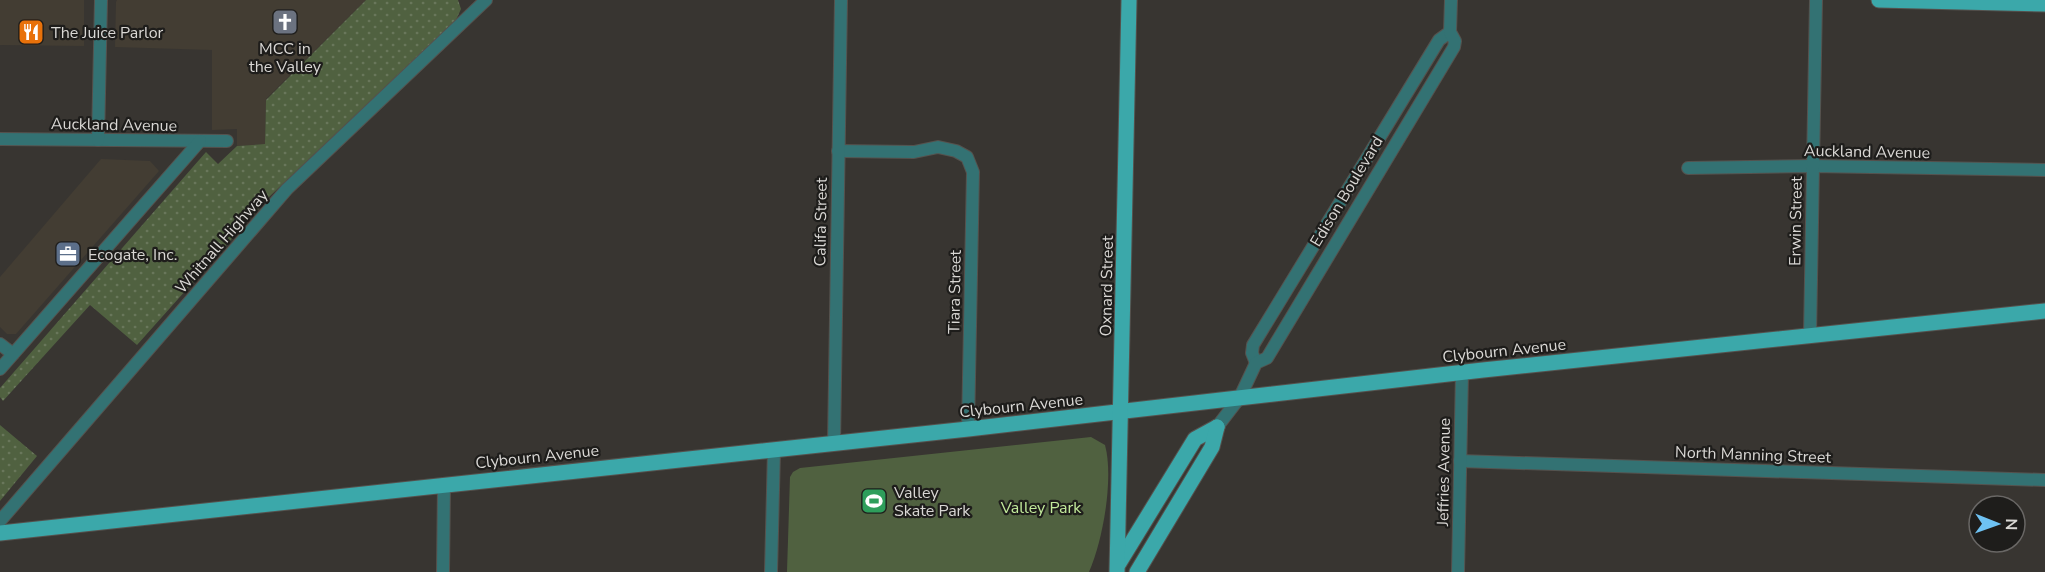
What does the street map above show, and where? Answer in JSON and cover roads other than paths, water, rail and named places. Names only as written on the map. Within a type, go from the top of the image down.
[{"type":"main road","name":"Oxnard Street","points":[[1116,570],[1129,0]]},
{"type":"main road","points":[[1879,0],[2045,4]]},
{"type":"main road","name":"Clybourn Avenue","points":[[0,533],[2045,311]]},
{"type":"main road","name":"Edison Boulevard","points":[[1116,570],[1194,439],[1217,427]]},
{"type":"main road","name":"Edison Boulevard","points":[[1137,572],[1212,447],[1217,427]]},
{"type":"street","points":[[98,140],[101,0]]},
{"type":"street","name":"Whitnall Highway","points":[[0,521],[287,189],[486,0]]},
{"type":"street","name":"Califa Street","points":[[834,444],[841,0]]},
{"type":"street","name":"Edison Boulevard","points":[[1217,427],[1240,398],[1256,363],[1267,358],[1454,47],[1455,41],[1450,32],[1450,0]]},
{"type":"street","name":"Erwin Street","points":[[1810,335],[1816,0]]},
{"type":"street","name":"Edison Boulevard","points":[[1256,363],[1252,353],[1253,345],[1439,40],[1450,32]]},
{"type":"street","name":"Auckland Avenue","points":[[0,139],[227,141]]},
{"type":"street","points":[[0,369],[200,141]]},
{"type":"street","name":"Tiara Street","points":[[838,151],[914,152],[938,147],[956,151],[967,157],[973,172],[968,429]]},
{"type":"street","name":"Auckland Avenue","points":[[1688,168],[1812,166],[2045,170]]},
{"type":"street","points":[[0,344],[13,354]]},
{"type":"street","name":"Jeffries Avenue","points":[[1458,572],[1462,373]]},
{"type":"street","points":[[771,572],[774,450]]},
{"type":"street","name":"North Manning Street","points":[[1460,460],[2045,480]]},
{"type":"street","points":[[443,572],[444,484]]},
{"type":"place","name":"MCC in the Valley","points":[[285,22]]},
{"type":"place","name":"The Juice Parlor","points":[[31,32]]},
{"type":"place","name":"Ecogate, Inc.","points":[[68,254]]},
{"type":"place","name":"Valley Skate Park","points":[[874,501]]},
{"type":"park label","name":"Valley Park","points":[[1041,507]]}]
